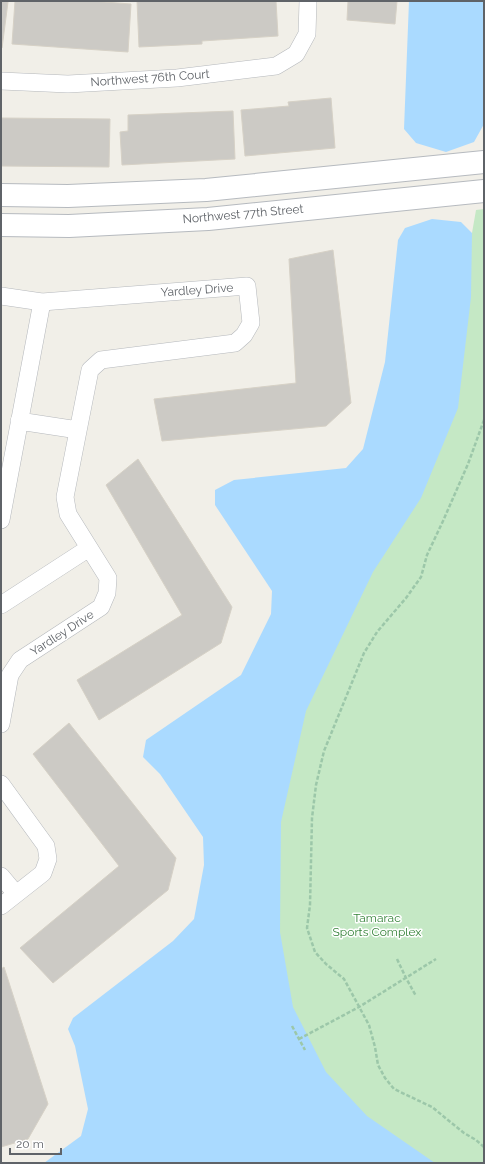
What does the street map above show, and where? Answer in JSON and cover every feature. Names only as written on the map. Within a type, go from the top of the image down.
[{"type":"street","name":"Northwest 76th Court","points":[[1,81],[68,84],[177,78],[276,66],[296,54],[307,34],[308,1]]},
{"type":"street","points":[[1,195],[68,196],[206,190],[484,162]]},
{"type":"street","name":"Northwest 77th Street","points":[[1,225],[70,226],[208,219],[484,191]]},
{"type":"street","name":"Yardley Drive","points":[[1,724],[4,692],[10,675],[20,660],[101,606],[107,593],[108,578],[68,514],[65,497],[90,370],[100,360],[235,343],[244,335],[251,323],[247,286],[42,302]]},
{"type":"street","points":[[1,296],[42,302],[1,520]]},
{"type":"street","points":[[19,421],[78,430]]},
{"type":"street","points":[[1,605],[89,548]]},
{"type":"street","points":[[1,784],[46,846],[48,859],[43,873],[1,906]]},
{"type":"street","points":[[1,876],[16,894]]},
{"type":"path","points":[[484,420],[468,464],[444,521],[427,555],[421,577],[406,598],[377,632],[364,653],[324,751],[316,785],[312,818],[310,905],[307,928],[315,952],[326,964],[344,979],[369,1025],[378,1065],[385,1078],[394,1089],[432,1107],[484,1147]]},
{"type":"path","points":[[397,959],[416,996]]},
{"type":"path","points":[[299,1038],[359,1008],[436,959]]},
{"type":"path","points":[[292,1026],[305,1050]]},
{"type":"green space","name":"Tamarac Sports Complex","points":[[484,209],[484,1163],[423,1163],[358,1118],[308,1061],[269,944],[275,793],[472,233],[476,210]]},
{"type":"water","points":[[409,1],[484,1],[484,124],[474,142],[446,152],[416,143],[404,129]]},
{"type":"water","points":[[432,219],[461,222],[472,233],[471,297],[458,408],[421,498],[373,572],[306,711],[281,822],[280,932],[293,1007],[326,1072],[367,1116],[435,1163],[44,1163],[81,1136],[88,1109],[75,1046],[68,1029],[73,1018],[173,941],[194,919],[204,865],[203,837],[160,774],[143,757],[146,740],[241,675],[271,614],[272,591],[215,505],[215,490],[234,480],[346,468],[363,449],[385,362],[398,240],[405,228]]},
{"type":"building","points":[[1,1],[8,2],[2,48],[1,48]]},
{"type":"building","points":[[15,1],[91,1],[131,4],[128,52],[12,44]]},
{"type":"building","points":[[137,1],[276,1],[278,36],[202,41],[202,44],[139,47]]},
{"type":"building","points":[[348,1],[397,1],[395,24],[347,20]]},
{"type":"building","points":[[331,98],[335,148],[245,156],[241,110],[289,106],[288,102]]},
{"type":"building","points":[[233,111],[235,159],[122,165],[120,132],[128,131],[128,115]]},
{"type":"building","points":[[1,118],[110,119],[109,167],[1,166]]},
{"type":"building","points":[[333,250],[351,403],[326,426],[162,441],[154,399],[296,383],[289,259]]},
{"type":"building","points":[[138,459],[232,607],[221,643],[99,720],[77,680],[182,615],[106,485]]},
{"type":"building","points":[[69,723],[176,858],[168,890],[53,983],[20,948],[119,866],[33,754]]},
{"type":"building","points":[[4,967],[48,1104],[28,1139],[1,1147],[1,969]]}]
